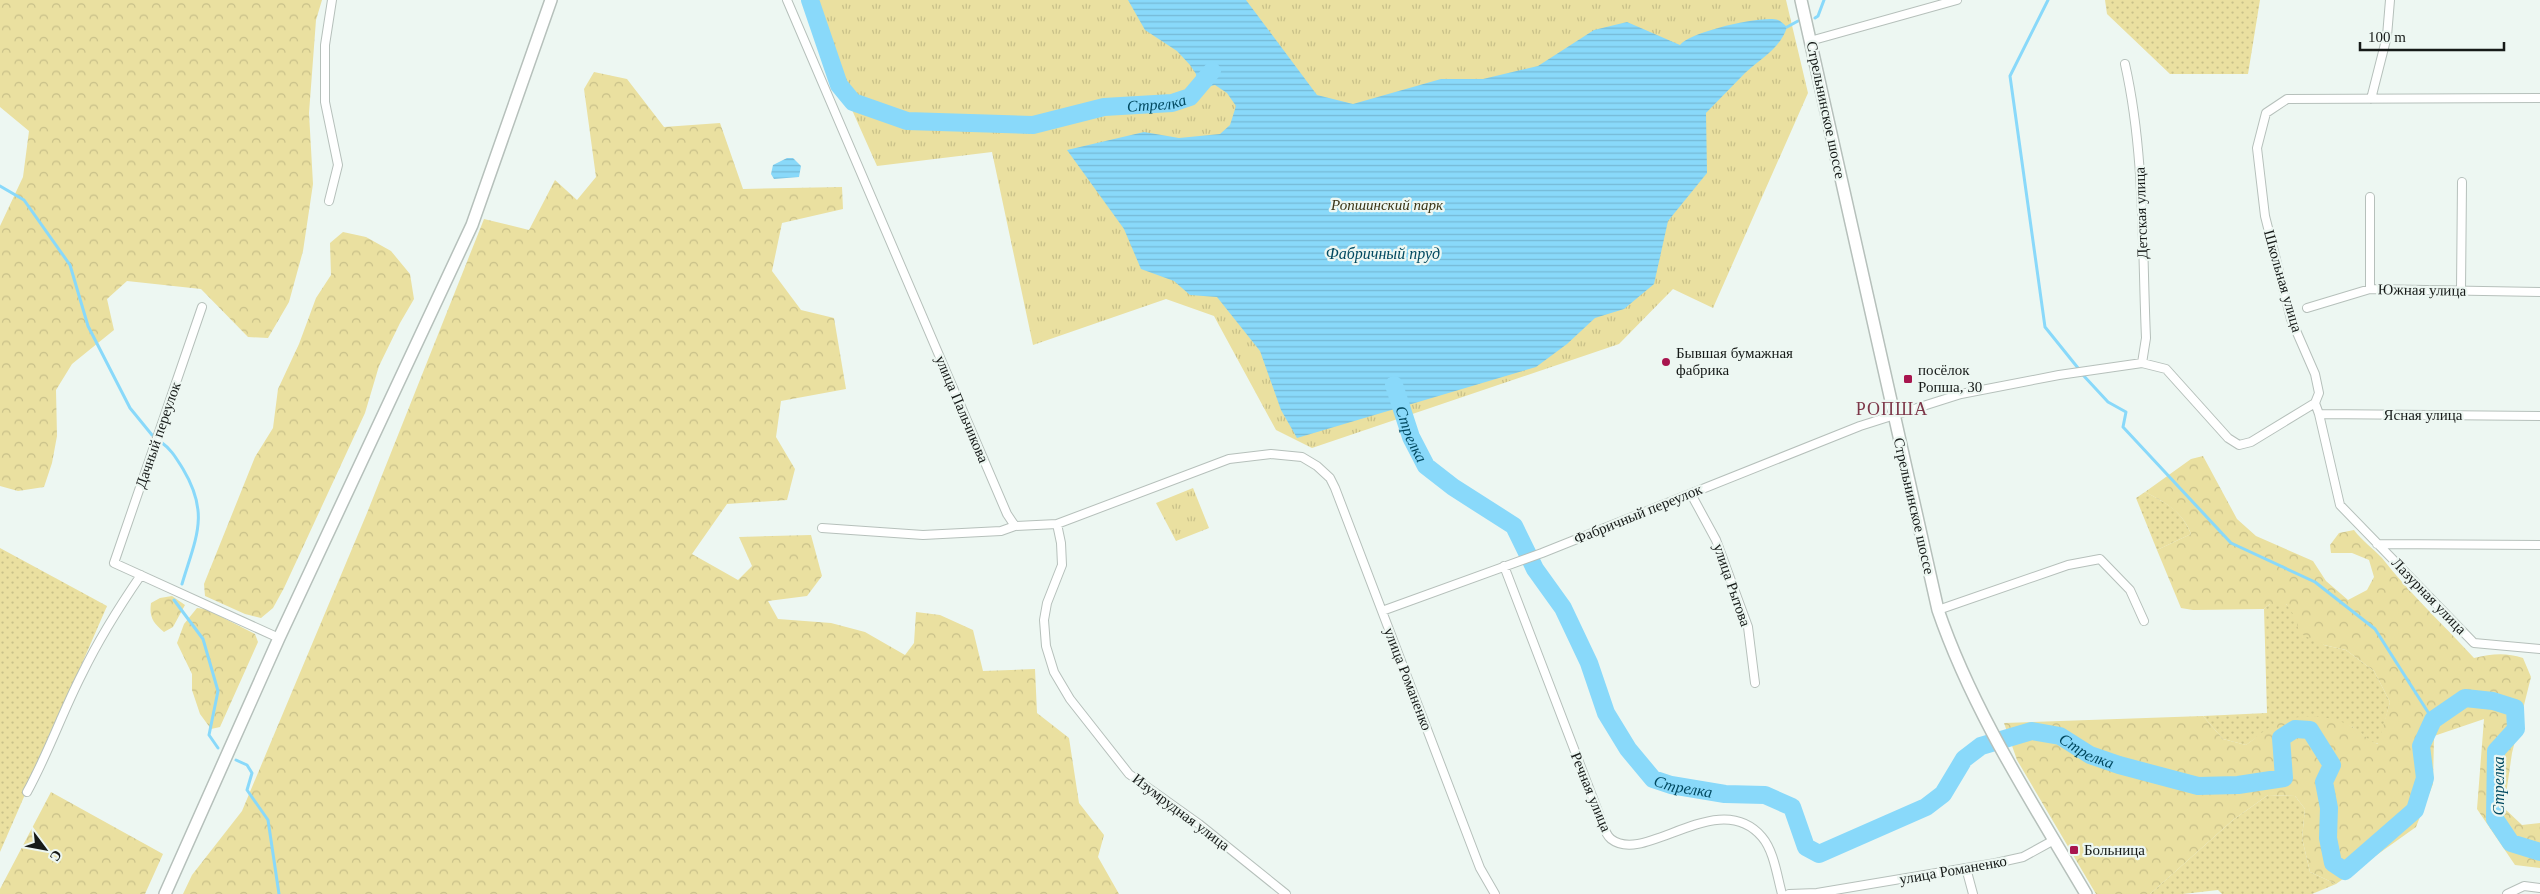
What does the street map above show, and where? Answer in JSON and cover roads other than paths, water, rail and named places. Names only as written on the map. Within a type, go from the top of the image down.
[{"type":"main road","points":[[165,894],[280,638],[472,225],[550,0]]},
{"type":"main road","name":"Стрельнинское шоссе","points":[[1801,0],[1938,610],[1954,656],[1980,710],[2012,769],[2086,894]]},
{"type":"street","points":[[329,201],[338,164],[325,102],[325,46],[332,0]]},
{"type":"street","name":"улица Пальчикова","points":[[786,0],[1007,514],[1015,526]]},
{"type":"street","points":[[1810,41],[1957,0]]},
{"type":"street","points":[[2370,99],[2387,36],[2390,0]]},
{"type":"street","name":"Детская улица","points":[[2125,64],[2134,103],[2139,156],[2146,338],[2142,363]]},
{"type":"street","name":"Школьная улица","points":[[2314,403],[2319,393],[2315,374],[2291,319],[2265,216],[2257,148],[2266,113],[2287,99],[2540,98]]},
{"type":"street","points":[[2461,290],[2462,182]]},
{"type":"street","points":[[2370,197],[2370,288]]},
{"type":"street","name":"Южная улица","points":[[2307,308],[2370,288],[2540,292]]},
{"type":"street","name":"Дачный переулок","points":[[141,575],[114,563],[202,307]]},
{"type":"street","points":[[1894,417],[1961,394],[2059,375],[2142,363],[2166,368],[2228,438],[2239,445],[2251,442],[2314,403],[2319,414]]},
{"type":"street","name":"Ясная улица","points":[[2319,414],[2540,416]]},
{"type":"street","name":"Лазурная улица","points":[[2319,414],[2340,505],[2474,643],[2540,649]]},
{"type":"street","name":"Фабричный переулок","points":[[1382,611],[1542,552],[1860,426],[1894,417]]},
{"type":"street","name":"улица Романенко","points":[[1057,524],[1229,459],[1271,454],[1302,457],[1317,466],[1330,478],[1335,488],[1480,868],[1495,894]]},
{"type":"street","name":"улица Рытова","points":[[1690,494],[1716,540],[1748,627],[1754,683]]},
{"type":"street","points":[[822,528],[923,534],[1001,531],[1015,526],[1057,524]]},
{"type":"street","name":"Изумрудная улица","points":[[1057,524],[1061,543],[1062,565],[1047,603],[1044,620],[1045,637],[1054,672],[1070,699],[1129,774],[1198,824],[1286,894]]},
{"type":"street","points":[[2378,544],[2540,545]]},
{"type":"street","points":[[1938,610],[2068,565],[2100,559],[2130,590],[2144,620]]},
{"type":"street","name":"Речная улица","points":[[1504,566],[1602,822],[1610,838],[1617,842],[1638,843],[1709,821],[1730,818],[1740,821],[1762,837],[1769,848],[1782,894]]},
{"type":"street","points":[[27,792],[81,674],[109,623],[141,575],[280,638]]},
{"type":"street","name":"улица Романенко","points":[[1789,894],[1817,893],[2023,857],[2054,840]]},
{"type":"street","points":[[1966,868],[1973,894]]},
{"type":"street","points":[[2509,893],[2524,886],[2540,888]]},
{"type":"water","name":"Фабричный пруд","points":[[1128,0],[1246,0],[1317,95],[1353,104],[1441,79],[1483,79],[1538,66],[1594,30],[1627,22],[1680,45],[1697,35],[1743,22],[1770,19],[1779,21],[1787,27],[1784,35],[1775,47],[1745,73],[1706,113],[1707,173],[1668,221],[1654,284],[1624,309],[1595,318],[1567,344],[1536,367],[1297,438],[1281,410],[1260,351],[1217,297],[1190,295],[1174,281],[1141,269],[1124,229],[1067,150],[1144,132],[1179,138],[1220,134],[1230,125],[1236,106],[1227,93],[1215,85],[1198,89],[1196,74],[1190,65],[1177,51],[1145,30]]},
{"type":"water","points":[[787,158],[793,158],[801,166],[799,177],[774,179],[771,174],[773,165]]},
{"type":"waterway","name":"Стрелка","points":[[810,0],[839,85],[853,102],[907,121],[1033,125],[1104,107],[1172,103],[1190,97],[1212,71]]},
{"type":"waterway","points":[[1815,18],[1818,16],[1824,0]]},
{"type":"waterway","points":[[2048,0],[2010,76],[2045,327],[2078,368]]},
{"type":"waterway","points":[[1787,27],[1798,21]]},
{"type":"waterway","points":[[0,186],[24,200],[70,265],[88,326],[130,408],[152,435]]},
{"type":"waterway","points":[[2083,375],[2108,402],[2126,412],[2123,427],[2231,543],[2315,582],[2375,629],[2433,720]]},
{"type":"waterway","name":"Стрелка","points":[[1394,385],[1411,437],[1426,466],[1453,487],[1514,526],[1535,569],[1563,608],[1589,663],[1606,713],[1628,749],[1653,779],[1671,785],[1725,794],[1765,795],[1792,807],[1806,847],[1819,854],[1926,807],[1943,794],[1964,759],[1981,746],[2032,731],[2060,736],[2090,755],[2119,765],[2198,786],[2238,785],[2284,778],[2281,738],[2295,729],[2310,730],[2332,765],[2324,782],[2329,808],[2328,838],[2333,863],[2345,871],[2415,810],[2425,778],[2421,746],[2433,720],[2465,698],[2493,701],[2515,708],[2516,729],[2496,751],[2495,819],[2511,843],[2540,852]]},
{"type":"waterway","points":[[161,442],[171,451],[183,469],[196,499],[198,513],[196,539],[182,584]]},
{"type":"waterway","points":[[174,600],[203,639],[218,691],[209,735],[218,748]]},
{"type":"waterway","points":[[236,760],[247,765],[252,773],[247,790],[268,820],[279,894]]},
{"type":"place","name":"Бывшая бумажная фабрика","points":[[1666,362]]},
{"type":"place","name":"посёлок Ропша, 30","points":[[1908,379]]},
{"type":"place","name":"Больница","points":[[2074,850]]},
{"type":"district","name":"РОПША","points":[[1892,409]]},
{"type":"park label","name":"Ропшинский парк","points":[[1387,205]]}]
